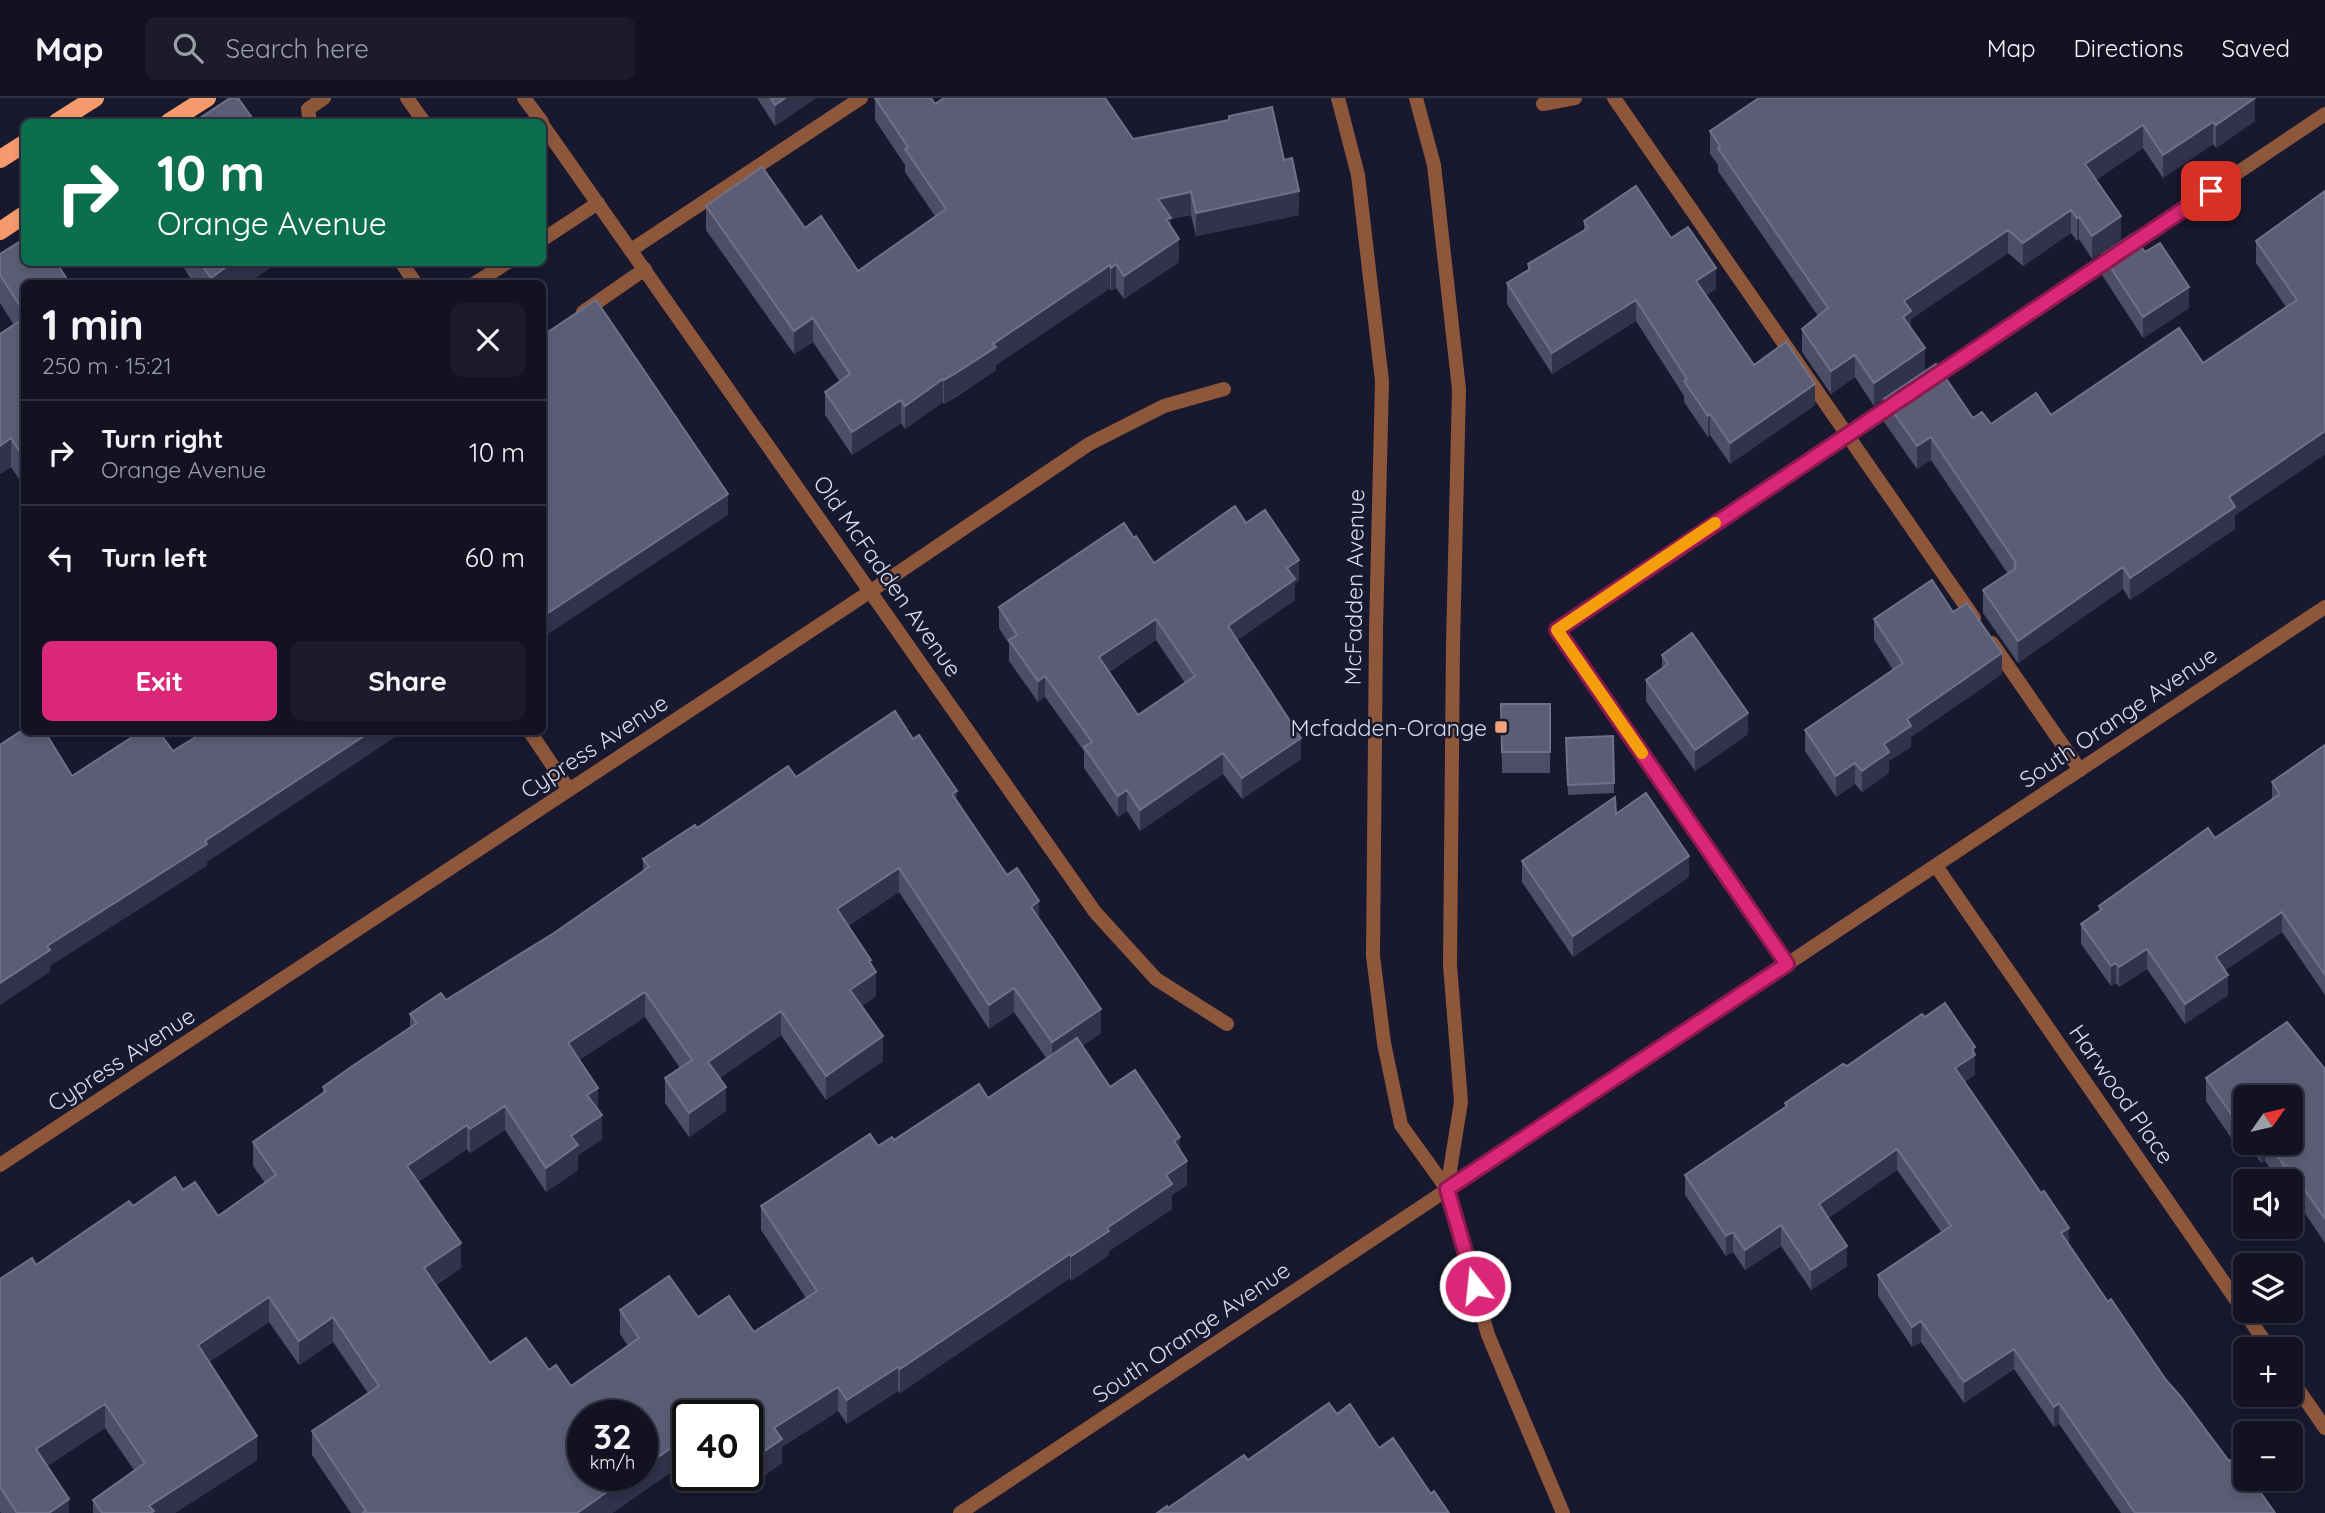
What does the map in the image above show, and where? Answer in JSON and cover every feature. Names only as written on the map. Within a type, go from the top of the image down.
[{"type":"main road","points":[[62,119],[95,98]]},
{"type":"main road","points":[[174,119],[207,98]]},
{"type":"main road","points":[[0,159],[21,146]]},
{"type":"main road","points":[[0,231],[21,217]]},
{"type":"street","points":[[310,119],[308,109],[324,98]]},
{"type":"street","points":[[407,98],[422,119]]},
{"type":"street","name":"Old McFadden Avenue","points":[[524,98],[539,119]]},
{"type":"street","points":[[631,250],[862,98]]},
{"type":"street","name":"McFadden Avenue","points":[[1338,98],[1358,175],[1382,381],[1376,629],[1373,956],[1384,1043],[1401,1125],[1447,1189],[1488,1335],[1563,1513]]},
{"type":"street","name":"McFadden Avenue","points":[[1416,98],[1434,166],[1459,389],[1450,965],[1461,1102],[1447,1189]]},
{"type":"street","points":[[1544,104],[1575,98]]},
{"type":"street","points":[[1614,98],[2080,770]]},
{"type":"street","points":[[1787,964],[1557,630],[2325,114]]},
{"type":"street","name":"Old McFadden Avenue","points":[[546,129],[1096,912],[1156,979],[1227,1024]]},
{"type":"street","points":[[546,237],[598,203]]},
{"type":"street","points":[[480,280],[502,266]]},
{"type":"street","points":[[565,324],[645,270]]},
{"type":"street","name":"Cypress Avenue","points":[[0,1166],[1089,444],[1164,405],[1224,389]]},
{"type":"street","name":"South Orange Avenue","points":[[960,1513],[2325,607]]},
{"type":"street","points":[[532,735],[569,790]]},
{"type":"street","name":"Harwood Place","points":[[1936,866],[2262,1337]]},
{"type":"street","points":[[2303,1396],[2325,1428]]},
{"type":"building","points":[[230,98],[238,98],[253,119],[198,119]]},
{"type":"building","points":[[771,98],[785,98],[775,105]]},
{"type":"building","points":[[875,98],[931,98],[935,104],[944,98],[1105,98],[1133,139],[1229,120],[1229,116],[1272,107],[1284,160],[1292,158],[1299,191],[1196,213],[1191,192],[1158,199],[1171,218],[1166,219],[1179,239],[1124,276],[1116,264],[1111,268],[1110,265],[993,344],[996,347],[956,373],[905,406],[901,400],[852,432],[825,392],[850,374],[813,318],[794,331],[706,206],[762,167],[805,228],[821,216],[858,271],[946,209],[905,149],[908,147]]},
{"type":"building","points":[[1759,98],[2255,98],[2216,125],[2213,122],[2163,155],[2143,125],[2085,164],[2121,216],[2092,236],[2071,210],[2023,243],[2008,230],[1904,301],[1911,311],[1903,317],[1925,348],[1874,383],[1855,355],[1831,371],[1802,329],[1828,308],[1718,148],[1720,146],[1710,131]]},
{"type":"building","points":[[1636,186],[1671,238],[1688,227],[1716,268],[1696,281],[1754,365],[1786,342],[1815,384],[1730,443],[1684,381],[1687,379],[1636,300],[1552,353],[1507,283],[1530,269],[1528,264],[1588,228],[1584,221]]},
{"type":"building","points":[[2325,191],[2325,431],[2229,497],[2235,507],[2130,578],[2123,567],[2018,641],[1983,590],[2016,568],[2016,563],[1931,437],[1917,446],[1884,399],[1936,364],[1973,418],[1982,412],[1991,424],[2036,393],[2051,415],[2179,328],[2203,363],[2297,300],[2256,241]]},
{"type":"building","points":[[2132,234],[2145,252],[2160,243],[2189,287],[2143,317],[2102,254]]},
{"type":"building","points":[[21,241],[21,266],[59,266],[67,280],[21,280],[21,307],[0,275],[0,254]]},
{"type":"building","points":[[203,266],[228,266],[211,278]]},
{"type":"building","points":[[596,300],[728,494],[546,614],[546,333]]},
{"type":"building","points":[[21,320],[21,454],[11,438],[0,446],[0,334]]},
{"type":"building","points":[[1235,506],[1246,523],[1265,510],[1299,560],[1287,568],[1295,579],[1228,626],[1301,738],[1242,778],[1223,753],[1140,810],[1127,790],[1118,796],[1084,747],[1092,742],[1045,676],[1038,681],[1009,640],[1017,635],[999,607],[1124,523],[1154,563]],"holes":[[[1156,619],[1195,676],[1138,715],[1099,657]]]},
{"type":"building","points":[[1932,580],[1953,612],[1967,603],[2002,653],[1907,719],[1911,726],[1884,744],[1889,752],[1862,771],[1855,763],[1836,776],[1805,730],[1903,663],[1874,619]]},
{"type":"building","points":[[1692,633],[1748,713],[1695,750],[1646,680],[1668,664],[1662,655]]},
{"type":"building","points":[[1501,704],[1550,704],[1550,752],[1502,752]]},
{"type":"building","points":[[895,711],[913,739],[919,735],[957,791],[952,794],[1007,875],[1017,868],[1039,901],[1031,907],[1101,1009],[1052,1042],[1014,988],[989,1005],[899,868],[837,909],[876,972],[850,990],[883,1036],[826,1076],[781,1011],[708,1062],[726,1087],[689,1113],[665,1078],[692,1060],[645,992],[568,1043],[598,1088],[587,1095],[602,1115],[571,1136],[578,1145],[546,1168],[505,1106],[470,1129],[467,1125],[407,1166],[461,1243],[424,1268],[490,1363],[526,1338],[549,1370],[556,1365],[571,1386],[639,1338],[620,1310],[669,1276],[698,1317],[729,1296],[754,1332],[817,1291],[761,1206],[870,1134],[878,1146],[892,1137],[894,1140],[979,1084],[988,1098],[1077,1038],[1110,1087],[1135,1070],[1180,1137],[1174,1141],[1187,1161],[1166,1175],[1172,1184],[1107,1228],[1109,1231],[1071,1256],[1070,1254],[900,1369],[898,1367],[847,1400],[838,1387],[774,1428],[782,1439],[763,1452],[763,1400],[672,1400],[672,1447],[658,1457],[658,1400],[567,1400],[567,1491],[608,1491],[577,1513],[362,1513],[366,1511],[312,1431],[379,1386],[333,1317],[299,1341],[269,1297],[198,1345],[257,1436],[149,1506],[154,1511],[151,1513],[102,1513],[93,1500],[145,1463],[105,1404],[36,1449],[69,1499],[49,1513],[17,1513],[0,1487],[0,1279],[32,1258],[36,1265],[129,1201],[133,1206],[175,1177],[183,1190],[195,1182],[218,1216],[276,1175],[253,1142],[326,1091],[323,1087],[417,1023],[410,1014],[441,993],[446,1000],[554,933],[649,867],[643,859],[695,825],[697,828],[788,766],[796,777]]},
{"type":"building","points":[[21,731],[21,735],[47,735],[72,776],[135,735],[161,735],[173,751],[199,735],[365,735],[205,841],[207,844],[47,946],[50,950],[0,983],[0,745]]},
{"type":"building","points":[[1613,736],[1614,783],[1568,785],[1566,738]]},
{"type":"building","points":[[2325,745],[2325,975],[2282,912],[2216,957],[2228,975],[2185,1004],[2147,949],[2119,967],[2116,963],[2111,966],[2081,924],[2102,909],[2099,906],[2208,828],[2215,838],[2280,794],[2272,782]]},
{"type":"building","points":[[1646,793],[1689,856],[1573,936],[1522,861],[1615,797],[1616,814]]},
{"type":"building","points":[[1945,1003],[1975,1047],[1972,1049],[1975,1055],[1955,1068],[2041,1193],[2044,1191],[2069,1228],[2061,1233],[2108,1302],[2111,1299],[2166,1380],[2229,1461],[2233,1458],[2233,1491],[2259,1491],[2275,1513],[2135,1513],[2059,1403],[2054,1407],[2014,1349],[1964,1382],[1921,1321],[1912,1327],[1878,1275],[1951,1226],[1897,1149],[1819,1204],[1847,1246],[1811,1270],[1781,1225],[1745,1250],[1733,1232],[1726,1236],[1685,1175],[1787,1106],[1785,1103],[1843,1064],[1847,1066],[1922,1014],[1925,1017]]},
{"type":"building","points":[[2287,1022],[2325,1069],[2325,1219],[2303,1187],[2303,1169],[2286,1169],[2277,1155],[2303,1155],[2303,1085],[2233,1085],[2233,1117],[2206,1078]]},
{"type":"building","points":[[1329,1403],[1337,1414],[1350,1404],[1379,1448],[1393,1438],[1431,1494],[1434,1491],[1449,1513],[1157,1513],[1244,1455],[1248,1460]]},
{"type":"slow traffic","points":[[1642,753],[1557,630],[1715,523]]},
{"type":"place","name":"Mcfadden-Orange","points":[[1501,727]]},
{"type":"route","points":[[1475,1286],[1447,1189],[1787,964],[1557,630],[2211,191]]}]
